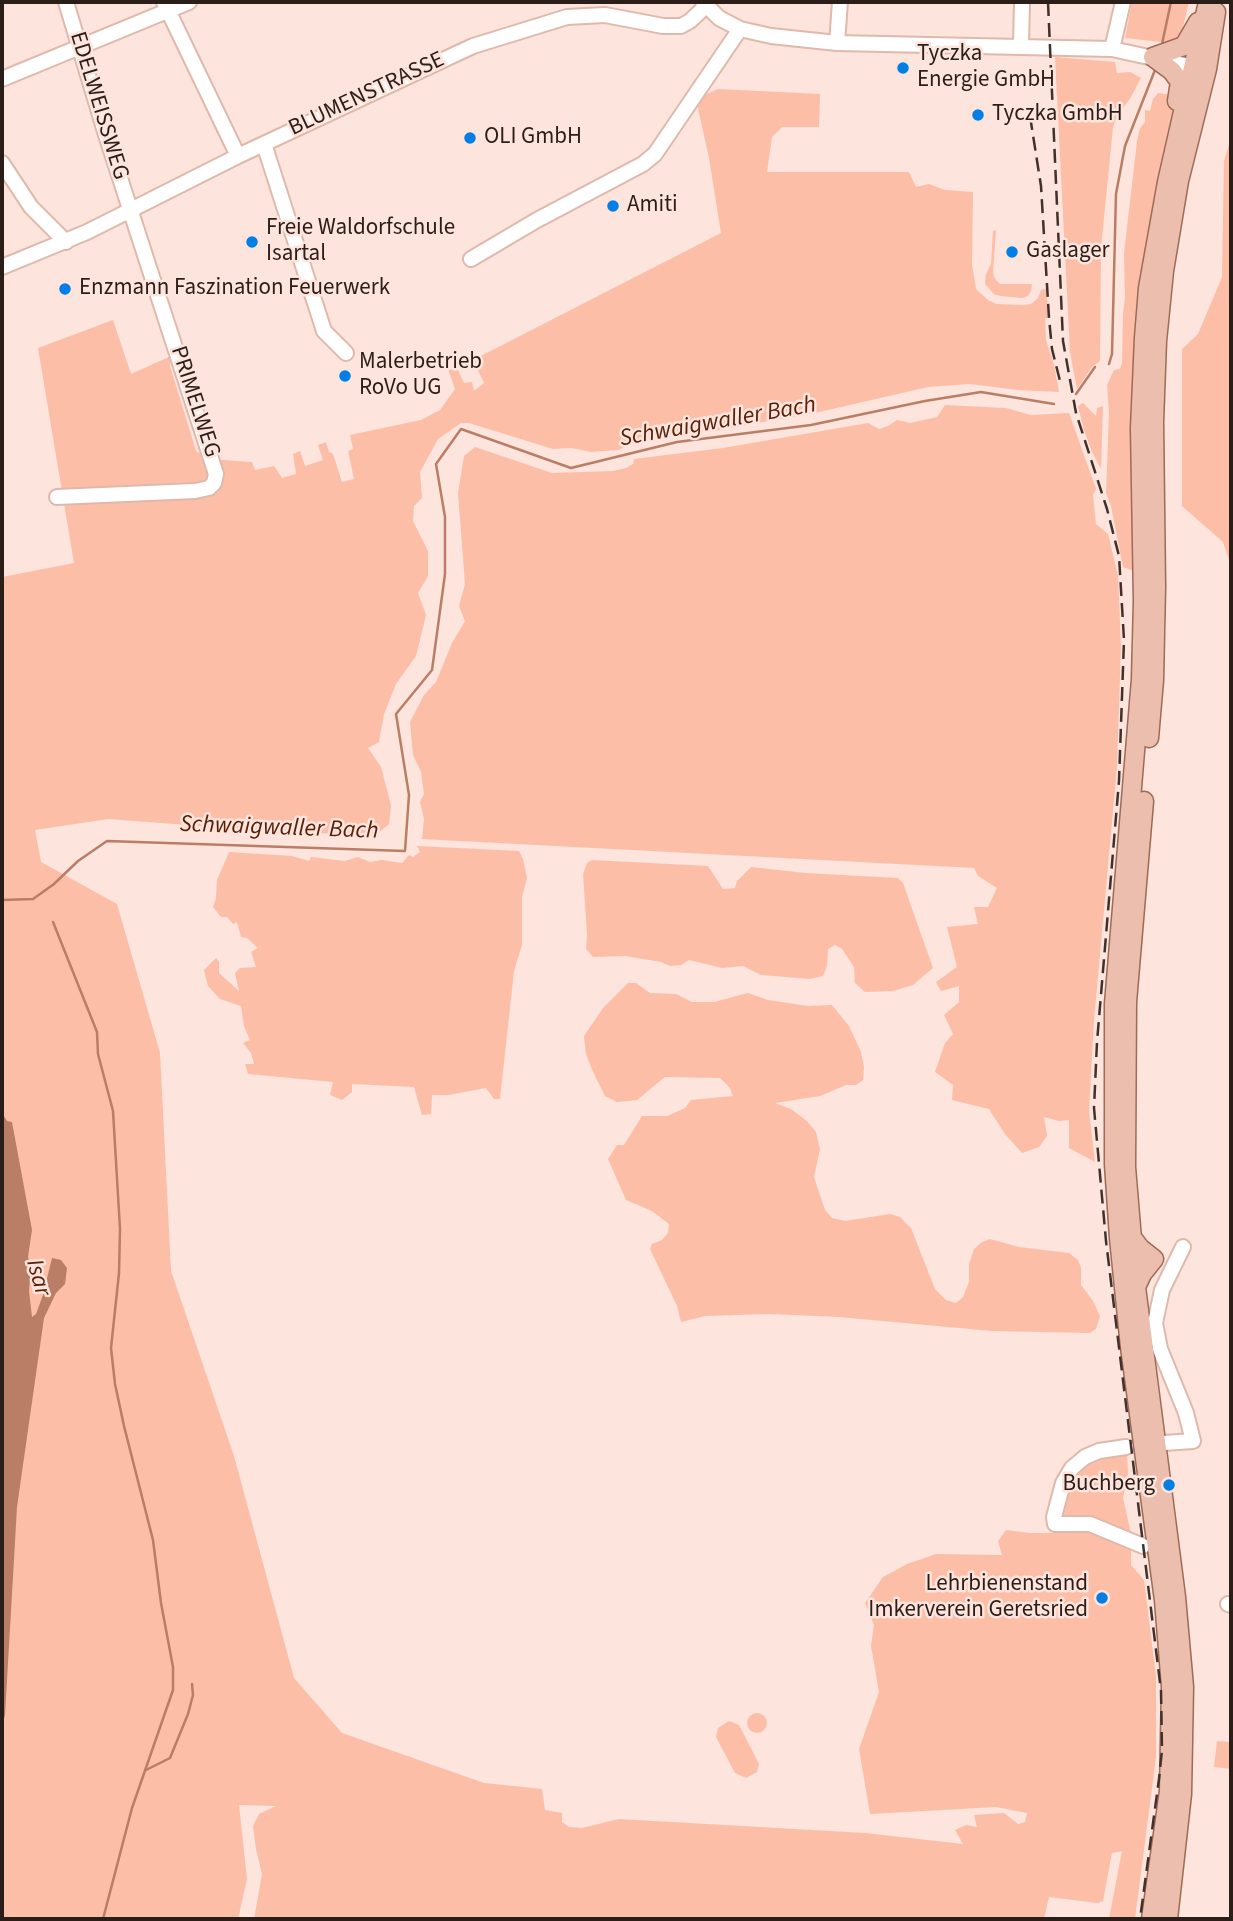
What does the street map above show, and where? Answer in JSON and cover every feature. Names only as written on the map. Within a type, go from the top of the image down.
[{"type":"main road","points":[[1153,57],[1184,46],[1195,31],[1201,12],[1210,3]]},
{"type":"main road","points":[[1168,1919],[1182,1794],[1184,1687],[1173,1573],[1131,1236],[1126,1167],[1127,1014],[1154,680],[1154,422],[1157,341],[1164,271],[1210,3]]},
{"type":"main road","points":[[1153,57],[1172,71],[1180,82],[1176,116],[1177,137]]},
{"type":"main road","points":[[1151,1919],[1169,1791],[1172,1724],[1170,1662],[1123,1285],[1114,1164],[1114,1004],[1141,679],[1143,601],[1140,428],[1144,338],[1156,237],[1177,137],[1200,68]]},
{"type":"main road","points":[[1131,1236],[1140,1248],[1154,1259],[1136,1287]]},
{"type":"main road","points":[[1143,1546],[1150,1542],[1155,1531]]},
{"type":"main road","points":[[1143,1546],[1151,1550],[1160,1566]]},
{"type":"street","name":"EDELWEISSWEG","points":[[66,2],[132,210]]},
{"type":"street","points":[[2,79],[79,49],[167,6],[189,2]]},
{"type":"street","points":[[837,43],[839,2]]},
{"type":"street","points":[[1021,45],[1022,2]]},
{"type":"street","points":[[1112,49],[1123,2]]},
{"type":"street","name":"BLUMENSTRASSE","points":[[2,267],[66,242],[238,156],[473,46],[553,20],[605,15],[663,26],[681,26],[690,21],[702,3],[719,18],[740,29],[771,36],[837,43],[1112,49],[1200,68]]},
{"type":"street","points":[[167,6],[238,156]]},
{"type":"street","points":[[471,259],[537,220],[643,164],[654,154],[740,29]]},
{"type":"street","points":[[264,144],[324,331],[346,354]]},
{"type":"street","points":[[2,163],[36,214],[66,242]]},
{"type":"street","name":"PRIMELWEG","points":[[57,497],[195,491],[209,488],[214,483],[216,469],[132,210]]},
{"type":"street","points":[[1164,1443],[1193,1441],[1186,1413],[1160,1349],[1155,1323],[1162,1290],[1183,1247]]},
{"type":"street","points":[[1154,1259],[1173,1263]]},
{"type":"street","points":[[1126,1447],[1099,1451],[1085,1457],[1072,1468],[1063,1483],[1054,1517],[1055,1524],[1090,1524],[1143,1546]]},
{"type":"shaded area","points":[[1132,2],[1189,2],[1179,44],[1125,38]]},
{"type":"shaded area","points":[[1055,57],[1115,62],[1117,73],[1130,72],[1141,78],[1113,127],[1101,248],[1100,361],[1092,367],[1077,389],[1070,352]]},
{"type":"shaded area","points":[[718,89],[820,94],[819,127],[782,127],[772,137],[767,172],[909,172],[916,187],[929,184],[945,190],[973,192],[972,264],[976,289],[996,304],[1023,305],[1031,304],[1038,298],[1041,290],[1046,289],[1049,318],[1045,318],[1046,340],[1059,392],[970,384],[928,387],[819,412],[707,432],[671,434],[634,441],[619,450],[591,452],[572,448],[553,449],[469,423],[461,423],[438,439],[420,472],[422,498],[414,506],[413,521],[428,551],[428,576],[418,593],[426,615],[416,656],[396,684],[384,714],[379,742],[368,748],[381,767],[391,805],[389,824],[376,835],[280,832],[108,819],[35,830],[41,862],[117,904],[160,1053],[171,1271],[234,1456],[294,1678],[342,1733],[484,1783],[542,1789],[545,1810],[562,1813],[562,1822],[569,1827],[582,1828],[619,1819],[865,1833],[963,1844],[955,1830],[966,1825],[977,1827],[974,1815],[1004,1813],[1018,1824],[1025,1822],[1027,1813],[996,1807],[870,1814],[859,1749],[879,1692],[871,1646],[874,1625],[865,1603],[883,1577],[907,1564],[936,1554],[1002,1555],[998,1541],[1006,1530],[1029,1533],[1094,1533],[1131,1550],[1131,1565],[1144,1580],[1156,1676],[1156,1757],[1135,1919],[1109,1919],[1122,1851],[1112,1853],[1103,1901],[1097,1903],[1049,1897],[1044,1919],[254,1919],[262,1874],[253,1826],[259,1814],[276,1806],[239,1805],[247,1879],[238,1919],[2,1919],[2,577],[74,563],[38,348],[113,320],[131,374],[171,356],[170,366],[196,451],[209,459],[252,462],[255,470],[274,466],[282,478],[296,474],[293,454],[300,451],[305,466],[323,460],[318,445],[326,442],[342,482],[354,479],[348,451],[353,449],[350,435],[421,420],[440,410],[455,389],[448,369],[458,370],[464,383],[472,382],[474,391],[484,383],[473,360],[721,233],[696,99]]},
{"type":"shaded area","points":[[1158,93],[1173,95],[1173,112],[1144,255],[1139,573],[1123,567],[1106,493],[1109,414],[1107,385],[1114,370],[1120,369],[1122,363],[1124,253],[1137,141],[1140,128],[1145,122],[1145,110],[1150,111],[1153,99]]},
{"type":"shaded area","points":[[1231,138],[1231,566],[1223,542],[1182,506],[1182,349],[1198,334],[1222,277],[1224,161]]},
{"type":"shaded area","points":[[996,230],[993,273],[995,279],[1000,284],[1032,284],[1028,296],[1001,296],[994,294],[985,284],[991,264],[993,231]]},
{"type":"shaded area","points":[[1083,403],[1096,416],[1097,408],[1103,406],[1101,469],[1084,430],[1078,406]]},
{"type":"shaded area","points":[[945,405],[1006,408],[1031,415],[1069,413],[1096,489],[1093,495],[1096,524],[1108,534],[1118,576],[1121,645],[1117,767],[1094,1020],[1089,1111],[1095,1162],[1069,1148],[1069,1120],[1059,1121],[1044,1117],[1047,1136],[1039,1147],[1022,1153],[1005,1134],[989,1109],[952,1100],[953,1085],[935,1072],[945,1043],[953,1034],[944,1015],[959,1002],[959,986],[941,991],[936,982],[957,967],[947,927],[978,924],[974,907],[988,907],[997,888],[978,876],[974,868],[422,839],[424,819],[420,802],[424,794],[421,772],[413,755],[410,722],[424,695],[436,682],[452,643],[465,621],[459,606],[465,584],[458,493],[464,456],[475,447],[552,473],[613,471],[633,464],[634,459],[723,448],[868,423],[879,429],[897,420],[910,423],[937,417]]},
{"type":"shaded area","points":[[417,846],[519,851],[523,859],[527,878],[522,897],[522,945],[514,971],[500,1099],[494,1099],[486,1088],[432,1095],[431,1114],[422,1115],[414,1087],[352,1084],[352,1092],[342,1100],[330,1095],[333,1082],[248,1074],[245,1064],[254,1064],[251,1053],[243,1043],[250,1040],[244,1026],[241,1006],[220,999],[208,986],[204,970],[216,958],[219,962],[219,973],[239,991],[235,973],[240,968],[256,967],[251,952],[258,948],[247,938],[241,937],[237,922],[233,924],[227,917],[221,917],[213,907],[217,880],[229,852],[292,856],[309,861],[311,857],[345,861],[358,857],[370,862],[382,860],[402,863],[409,855],[413,857],[420,852]]},
{"type":"shaded area","points":[[592,860],[708,866],[723,889],[735,888],[737,881],[751,867],[898,878],[903,883],[933,968],[913,985],[893,991],[865,992],[855,983],[854,967],[842,949],[835,945],[828,949],[827,966],[823,976],[810,979],[761,975],[743,966],[722,968],[689,960],[681,965],[670,966],[625,956],[593,957],[586,949],[583,874],[587,863]]},
{"type":"shaded area","points":[[628,983],[636,983],[650,993],[676,994],[692,1002],[714,1002],[748,993],[768,1000],[808,1006],[832,1005],[849,1026],[861,1052],[863,1080],[856,1085],[846,1085],[820,1096],[775,1103],[791,1109],[816,1132],[820,1149],[814,1177],[825,1210],[832,1218],[845,1221],[890,1214],[900,1217],[911,1228],[935,1289],[946,1300],[956,1303],[963,1297],[969,1282],[969,1264],[974,1249],[982,1242],[990,1239],[1019,1247],[1069,1253],[1078,1260],[1081,1285],[1100,1316],[1096,1329],[1090,1333],[992,1331],[839,1317],[770,1314],[705,1316],[681,1322],[677,1306],[650,1249],[652,1244],[662,1240],[668,1233],[669,1224],[652,1211],[626,1200],[608,1159],[617,1145],[624,1145],[642,1116],[667,1116],[685,1108],[691,1100],[733,1096],[730,1088],[720,1078],[665,1077],[637,1100],[617,1102],[605,1096],[586,1054],[584,1036],[603,1008]]},
{"type":"shaded area","points":[[2,1113],[7,1121],[12,1122],[32,1230],[28,1257],[31,1268],[29,1291],[32,1317],[36,1314],[43,1295],[52,1258],[61,1260],[67,1268],[65,1284],[56,1293],[44,1318],[17,1507],[5,1715],[2,1727]]},
{"type":"shaded area","points":[[1127,1450],[1128,1474],[1123,1498],[1132,1538],[1065,1521],[1062,1500],[1068,1482],[1080,1466],[1097,1457]]},
{"type":"shaded area","points":[[753,1713],[761,1713],[767,1723],[761,1733],[753,1733],[747,1727],[747,1719]]},
{"type":"shaded area","points":[[729,1721],[739,1725],[759,1764],[757,1772],[746,1778],[735,1773],[716,1737],[718,1728]]},
{"type":"shaded area","points":[[1217,1741],[1231,1742],[1231,1769],[1214,1767]]},
{"type":"waterway","name":"Schwaigwaller Bach","points":[[1162,44],[1171,2]]},
{"type":"waterway","name":"Schwaigwaller Bach","points":[[1109,364],[1112,354],[1116,194],[1125,146],[1155,70]]},
{"type":"waterway","name":"Schwaigwaller Bach","points":[[1076,394],[1095,367]]},
{"type":"waterway","name":"Schwaigwaller Bach","points":[[2,900],[33,899],[78,861],[107,841],[405,851],[409,795],[396,714],[432,670],[445,574],[445,517],[436,464],[461,429],[571,468],[677,442],[811,425],[981,392],[1054,404]]},
{"type":"waterway","points":[[53,922],[97,1032],[98,1054],[113,1111],[120,1229],[119,1273],[111,1348],[124,1426],[153,1540],[173,1667],[173,1690],[132,1808],[103,1919]]},
{"type":"waterway","points":[[146,1770],[170,1758],[188,1714],[193,1695],[192,1684]]},
{"type":"railway","points":[[1048,2],[1063,341],[1076,413],[1119,556],[1124,640],[1119,781],[1094,1108],[1106,1241],[1161,1691],[1162,1750],[1140,1919]]},
{"type":"railway","points":[[1030,116],[1041,186],[1052,349],[1061,385]]},
{"type":"place","name":"Tyczka Energie GmbH","points":[[903,68]]},
{"type":"place","name":"Tyczka GmbH","points":[[978,115]]},
{"type":"place","name":"OLI GmbH","points":[[470,138]]},
{"type":"place","name":"Amiti","points":[[613,206]]},
{"type":"place","name":"Freie Waldorfschule Isartal","points":[[252,242]]},
{"type":"place","name":"Gaslager","points":[[1012,252]]},
{"type":"place","name":"Enzmann Faszination Feuerwerk","points":[[65,289]]},
{"type":"place","name":"Malerbetrieb RoVo UG","points":[[345,376]]},
{"type":"place","name":"Buchberg","points":[[1169,1485]]},
{"type":"place","name":"Lehrbienenstand Imkerverein Geretsried","points":[[1102,1598]]},
{"type":"water label","name":"Isar","points":[[37,1278]]}]
